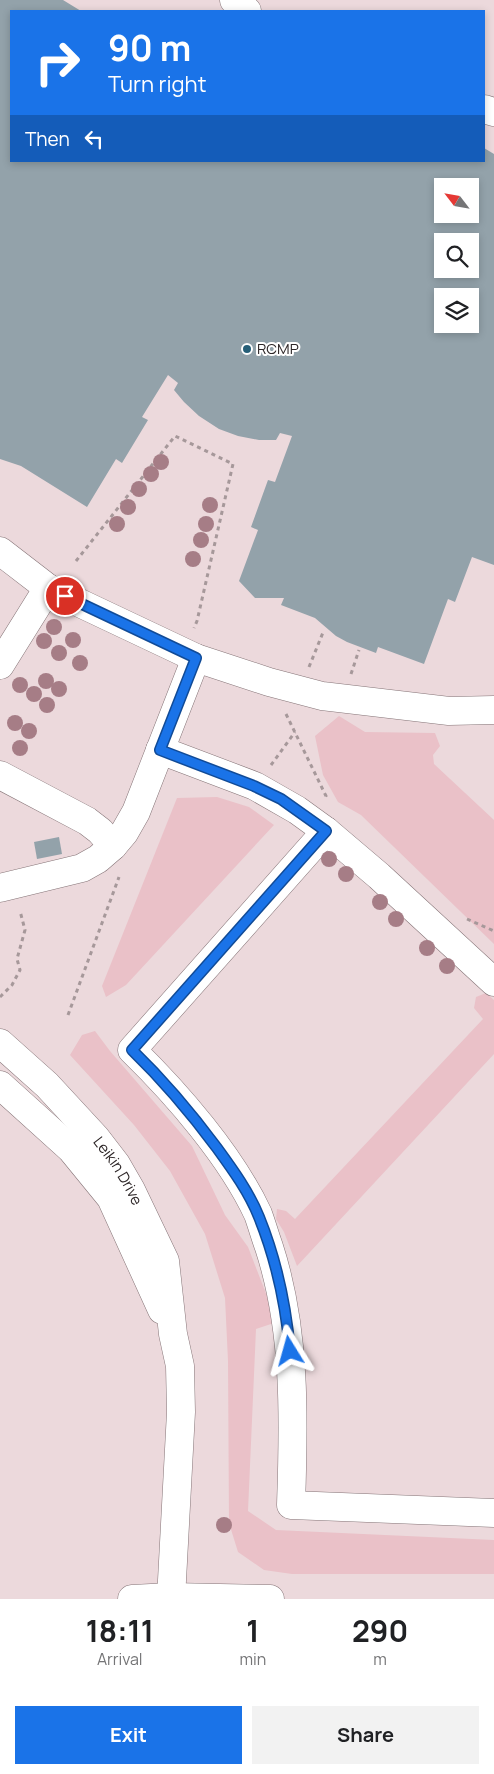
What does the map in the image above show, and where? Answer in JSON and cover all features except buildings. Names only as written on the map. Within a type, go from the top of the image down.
[{"type":"street","points":[[234,0],[246,10]]},
{"type":"street","points":[[0,551],[48,588],[190,655],[270,682],[317,696],[449,711],[494,710]]},
{"type":"street","points":[[0,665],[48,588]]},
{"type":"street","points":[[7,886],[79,870],[98,859],[124,833],[136,812],[160,750],[190,655]]},
{"type":"street","points":[[160,750],[254,786],[281,799],[320,826],[379,876],[494,982]]},
{"type":"street","points":[[0,775],[88,821],[113,846]]},
{"type":"street","points":[[320,826],[132,1050],[153,1070],[200,1126],[234,1171],[259,1216],[277,1273],[289,1340],[293,1445],[291,1505],[494,1513]]},
{"type":"street","name":"Leikin Drive","points":[[0,1043],[47,1086],[96,1138],[116,1164],[131,1190],[165,1261],[173,1334],[180,1366],[181,1412],[171,1598]]},
{"type":"street","name":"Leikin Drive","points":[[0,1085],[71,1149],[111,1198],[173,1334]]},
{"type":"street","points":[[132,1599],[270,1599]]},
{"type":"path","points":[[76,561],[175,436],[233,464],[190,655]]},
{"type":"path","points":[[309,667],[324,630]]},
{"type":"path","points":[[350,675],[359,650]]},
{"type":"path","points":[[284,711],[326,796],[320,826]]},
{"type":"path","points":[[269,768],[295,731]]},
{"type":"path","points":[[68,1015],[124,863],[113,846]]},
{"type":"path","points":[[0,998],[12,985],[20,970],[16,959],[25,930],[7,886]]},
{"type":"shaded area","points":[[339,716],[365,732],[435,733],[440,746],[433,755],[434,764],[494,820],[494,944],[361,815],[338,802],[323,775],[315,736]]},
{"type":"shaded area","points":[[217,797],[249,807],[274,825],[126,985],[106,997],[102,986],[177,798]]},
{"type":"shaded area","points":[[486,993],[494,1000],[494,1054],[297,1266],[284,1232],[276,1219],[277,1209],[286,1211],[295,1219],[483,1019],[474,1008],[476,997]]},
{"type":"shaded area","points":[[95,1031],[192,1146],[225,1215],[248,1247],[277,1322],[256,1329],[248,1511],[276,1530],[494,1540],[494,1574],[292,1574],[264,1570],[238,1552],[229,1523],[228,1361],[225,1298],[205,1234],[170,1171],[134,1125],[70,1055],[82,1035]]},
{"type":"place","name":"RCMP","points":[[247,349]]},
{"type":"route","points":[[65,596],[196,658],[160,750],[254,786],[281,799],[326,831],[132,1050],[153,1070],[200,1126],[246,1190],[259,1216],[277,1273],[290,1351]]}]
